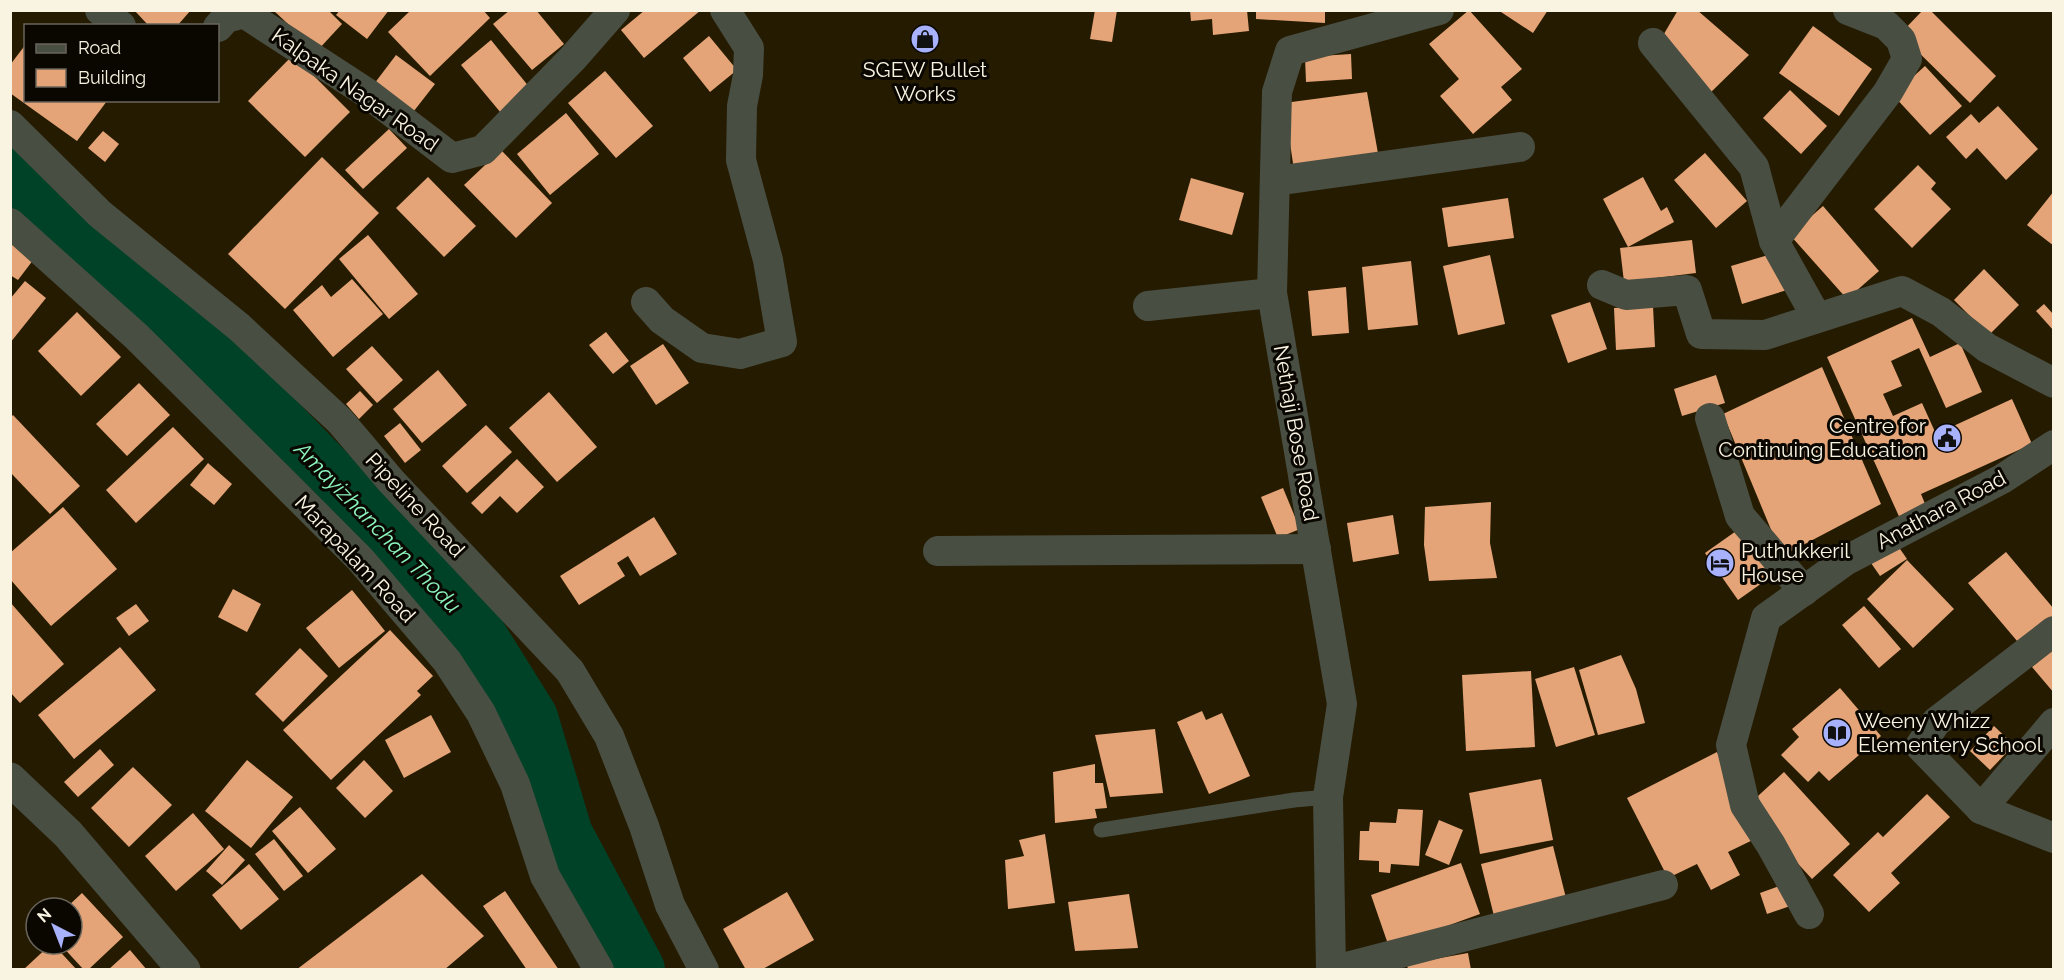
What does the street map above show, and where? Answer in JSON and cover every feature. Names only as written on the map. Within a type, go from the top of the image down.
[{"type":"street","points":[[100,10],[118,24]]},
{"type":"street","name":"Kalpaka Nagar Road","points":[[219,26],[226,18],[244,13],[367,93],[452,158],[483,150],[594,35],[615,10]]},
{"type":"street","points":[[646,302],[662,320],[702,348],[740,354],[782,342],[768,260],[741,160],[742,106],[748,75],[749,48],[725,10]]},
{"type":"street","name":"Nethaji Bose Road","points":[[1333,969],[1328,797],[1342,704],[1272,292],[1277,92],[1290,51],[1439,10]]},
{"type":"street","points":[[1774,241],[1888,93],[1907,59],[1901,40],[1886,26],[1848,10]]},
{"type":"street","points":[[1653,43],[1754,167],[1774,241],[1817,318]]},
{"type":"street","name":"Pipeline Road","points":[[10,125],[100,214],[238,327],[340,421],[391,481],[570,671],[609,736],[644,826],[670,905],[704,969]]},
{"type":"street","points":[[1275,181],[1520,147]]},
{"type":"street","name":"Marapalam Road","points":[[10,223],[136,336],[360,559],[447,661],[481,713],[515,784],[545,876],[599,969]]},
{"type":"street","points":[[1602,285],[1626,295],[1687,290],[1701,334],[1765,335],[1902,291],[1941,312],[1987,348],[2054,383]]},
{"type":"street","points":[[1148,306],[1272,292]]},
{"type":"street","points":[[1710,418],[1740,516],[1804,591]]},
{"type":"street","name":"Anathara Road","points":[[1809,914],[1771,845],[1745,805],[1731,745],[1766,618],[1845,561],[2002,479],[2054,445]]},
{"type":"street","points":[[938,551],[1316,549]]},
{"type":"street","points":[[2054,631],[1936,722],[1920,746],[1981,809],[2054,837]]},
{"type":"street","points":[[1981,809],[2054,723]]},
{"type":"street","points":[[10,779],[68,834],[184,969]]},
{"type":"street","points":[[1333,969],[1663,885]]},
{"type":"lane","points":[[1101,830],[1294,800],[1328,797]]},
{"type":"building","points":[[134,10],[191,10],[179,24],[147,24]]},
{"type":"building","points":[[273,10],[328,10],[342,24],[317,51]]},
{"type":"building","points":[[340,10],[389,10],[367,39],[336,15]]},
{"type":"building","points":[[411,10],[483,10],[490,18],[430,76],[388,32]]},
{"type":"building","points":[[510,10],[536,10],[564,44],[532,70],[493,24]]},
{"type":"building","points":[[645,10],[701,10],[644,58],[621,30]]},
{"type":"building","points":[[1095,10],[1117,10],[1112,42],[1090,39]]},
{"type":"building","points":[[1190,10],[1247,10],[1249,31],[1213,35],[1212,19],[1191,21]]},
{"type":"building","points":[[1256,10],[1325,10],[1325,23],[1256,19]]},
{"type":"building","points":[[1469,10],[1522,69],[1501,87],[1512,100],[1473,134],[1440,96],[1459,79],[1429,44]]},
{"type":"building","points":[[1498,10],[1548,10],[1533,33]]},
{"type":"building","points":[[1678,10],[1697,10],[1749,55],[1706,97],[1658,44]]},
{"type":"building","points":[[1923,10],[1930,10],[1996,76],[1970,103],[1900,34]]},
{"type":"building","points":[[1813,26],[1872,69],[1839,116],[1779,73]]},
{"type":"building","points":[[709,36],[737,70],[710,92],[683,58]]},
{"type":"building","points":[[491,40],[530,88],[501,113],[461,65]]},
{"type":"building","points":[[24,47],[24,102],[106,102],[77,141],[10,93],[10,65]]},
{"type":"building","points":[[1351,54],[1352,79],[1306,82],[1305,57]]},
{"type":"building","points":[[293,55],[350,112],[305,157],[248,101]]},
{"type":"building","points":[[396,55],[435,84],[410,116],[371,88]]},
{"type":"building","points":[[1925,66],[1962,106],[1930,135],[1893,95]]},
{"type":"building","points":[[605,71],[653,126],[616,158],[568,103]]},
{"type":"building","points":[[1790,90],[1827,126],[1801,154],[1763,118]]},
{"type":"building","points":[[1367,92],[1379,159],[1294,170],[1284,103]]},
{"type":"building","points":[[1998,106],[2038,149],[2006,180],[1977,148],[1966,159],[1946,137],[1971,114],[1979,123]]},
{"type":"building","points":[[566,113],[599,154],[550,195],[517,154]]},
{"type":"building","points":[[389,129],[407,148],[363,189],[345,170]]},
{"type":"building","points":[[103,131],[119,144],[105,162],[88,148]]},
{"type":"building","points":[[501,150],[552,203],[516,238],[464,185]]},
{"type":"building","points":[[1705,153],[1747,201],[1716,228],[1674,180]]},
{"type":"building","points":[[322,157],[379,213],[285,309],[228,254]]},
{"type":"building","points":[[1918,165],[1936,183],[1931,189],[1951,209],[1912,248],[1874,209]]},
{"type":"building","points":[[428,177],[476,226],[444,257],[396,208]]},
{"type":"building","points":[[1643,177],[1661,211],[1667,207],[1674,222],[1628,247],[1603,199]]},
{"type":"building","points":[[1191,178],[1244,193],[1232,235],[1179,220]]},
{"type":"building","points":[[2054,191],[2054,246],[2027,225]]},
{"type":"building","points":[[1508,198],[1514,238],[1448,247],[1442,208]]},
{"type":"building","points":[[1823,206],[1879,271],[1847,299],[1790,235]]},
{"type":"building","points":[[10,229],[40,251],[18,280],[10,275]]},
{"type":"building","points":[[368,235],[418,294],[389,319],[339,259]]},
{"type":"building","points":[[1692,240],[1696,273],[1624,282],[1620,248]]},
{"type":"building","points":[[1775,253],[1787,290],[1742,304],[1731,266]]},
{"type":"building","points":[[1490,255],[1505,324],[1458,335],[1443,266]]},
{"type":"building","points":[[1411,261],[1418,325],[1368,330],[1362,267]]},
{"type":"building","points":[[1984,269],[2019,305],[1989,335],[1954,300]]},
{"type":"building","points":[[352,279],[383,314],[333,357],[293,310],[322,285],[331,297]]},
{"type":"building","points":[[25,281],[46,298],[10,343],[10,299]]},
{"type":"building","points":[[1346,287],[1349,333],[1312,336],[1308,291]]},
{"type":"building","points":[[1590,302],[1607,349],[1568,363],[1551,315]]},
{"type":"building","points":[[2044,304],[2054,315],[2054,331],[2036,311]]},
{"type":"building","points":[[1653,306],[1655,347],[1616,350],[1614,308]]},
{"type":"building","points":[[77,312],[121,357],[81,396],[38,351]]},
{"type":"building","points":[[1912,318],[1930,357],[1960,343],[1982,392],[1946,408],[1919,348],[1891,361],[1902,386],[1883,394],[1893,416],[1922,403],[1936,434],[2012,399],[2032,444],[1921,494],[1928,511],[1902,523],[1827,357]]},
{"type":"building","points":[[606,332],[629,361],[613,374],[589,345]]},
{"type":"building","points":[[663,344],[689,383],[656,405],[630,366]]},
{"type":"building","points":[[372,346],[403,380],[377,403],[346,369]]},
{"type":"building","points":[[1822,367],[1881,504],[1782,556],[1723,414]]},
{"type":"building","points":[[438,370],[467,405],[422,443],[393,409]]},
{"type":"building","points":[[1716,375],[1725,403],[1682,416],[1674,389]]},
{"type":"building","points":[[139,383],[170,415],[127,456],[96,424]]},
{"type":"building","points":[[360,391],[373,405],[359,419],[346,404]]},
{"type":"building","points":[[549,392],[597,447],[557,482],[509,428]]},
{"type":"building","points":[[13,415],[80,486],[50,514],[10,472],[10,418]]},
{"type":"building","points":[[400,423],[421,450],[405,463],[384,436]]},
{"type":"building","points":[[486,425],[512,452],[467,493],[442,466]]},
{"type":"building","points":[[173,427],[204,459],[136,523],[106,490]]},
{"type":"building","points":[[517,459],[544,487],[517,513],[500,496],[482,514],[471,503]]},
{"type":"building","points":[[208,463],[232,484],[214,505],[190,485]]},
{"type":"building","points":[[1283,488],[1300,529],[1278,538],[1261,497]]},
{"type":"building","points":[[1491,502],[1490,543],[1497,578],[1429,581],[1424,545],[1425,507]]},
{"type":"building","points":[[63,507],[117,569],[51,626],[10,579],[10,553]]},
{"type":"building","points":[[1393,515],[1399,554],[1353,562],[1347,523]]},
{"type":"building","points":[[654,517],[677,554],[640,576],[628,556],[617,563],[625,576],[579,605],[560,576]]},
{"type":"building","points":[[1739,529],[1772,576],[1738,600],[1705,553]]},
{"type":"building","points":[[1898,546],[1907,559],[1880,576],[1871,563]]},
{"type":"building","points":[[2006,552],[2054,609],[2054,622],[2023,648],[1968,583]]},
{"type":"building","points":[[1907,560],[1954,609],[1913,648],[1867,599]]},
{"type":"building","points":[[233,589],[261,604],[247,632],[218,617]]},
{"type":"building","points":[[352,590],[385,631],[339,668],[306,628]]},
{"type":"building","points":[[10,602],[64,664],[20,703],[10,692]]},
{"type":"building","points":[[136,604],[149,621],[129,636],[116,618]]},
{"type":"building","points":[[1864,606],[1901,649],[1879,668],[1842,625]]},
{"type":"building","points":[[390,630],[433,676],[417,691],[421,695],[331,780],[283,730]]},
{"type":"building","points":[[120,647],[156,690],[74,759],[38,715]]},
{"type":"building","points":[[300,648],[328,676],[283,722],[255,694]]},
{"type":"building","points":[[2054,649],[2054,693],[2032,667]]},
{"type":"building","points":[[1621,655],[1636,689],[1645,723],[1598,735],[1579,670]]},
{"type":"building","points":[[1574,667],[1595,735],[1556,747],[1535,679]]},
{"type":"building","points":[[1531,671],[1535,747],[1466,751],[1462,675]]},
{"type":"building","name":"Weeny Whizz Elementery School","points":[[1840,688],[1881,736],[1829,781],[1819,771],[1808,782],[1781,755],[1799,737],[1792,729]]},
{"type":"building","points":[[1202,711],[1206,720],[1222,713],[1250,776],[1209,794],[1177,722]]},
{"type":"building","points":[[431,715],[451,752],[404,778],[385,740]]},
{"type":"building","points":[[1994,726],[2014,745],[1990,770],[1970,751]]},
{"type":"building","points":[[1155,729],[1163,793],[1110,797],[1095,735]]},
{"type":"building","points":[[100,749],[114,765],[78,797],[64,782]]},
{"type":"building","points":[[1717,752],[1759,837],[1728,852],[1740,875],[1711,890],[1697,864],[1668,878],[1627,798]]},
{"type":"building","points":[[247,760],[293,797],[251,848],[205,811]]},
{"type":"building","points":[[364,760],[393,791],[365,818],[336,788]]},
{"type":"building","points":[[1095,764],[1095,783],[1103,783],[1107,808],[1095,809],[1097,818],[1055,823],[1053,772]]},
{"type":"building","points":[[133,767],[172,805],[129,847],[91,808]]},
{"type":"building","points":[[1784,772],[1850,844],[1812,879],[1746,807]]},
{"type":"building","points":[[1541,779],[1553,840],[1480,854],[1469,793]]},
{"type":"building","points":[[1927,794],[1950,817],[1891,873],[1900,883],[1869,912],[1833,875],[1878,832],[1883,837]]},
{"type":"building","points":[[300,807],[336,849],[308,873],[272,831]]},
{"type":"building","points":[[1398,809],[1423,810],[1419,866],[1391,864],[1390,873],[1379,872],[1379,861],[1359,860],[1360,831],[1369,831],[1370,822],[1396,823]]},
{"type":"building","points":[[193,813],[224,849],[176,891],[145,856]]},
{"type":"building","points":[[1439,820],[1463,830],[1449,865],[1425,855]]},
{"type":"building","points":[[1045,834],[1055,903],[1008,909],[1005,860],[1024,856],[1019,840]]},
{"type":"building","points":[[274,839],[303,876],[284,891],[255,854]]},
{"type":"building","points":[[229,845],[245,860],[222,885],[206,871]]},
{"type":"building","points":[[1553,846],[1567,902],[1495,920],[1481,864]]},
{"type":"building","points":[[1461,863],[1480,914],[1389,947],[1371,895]]},
{"type":"building","points":[[249,864],[279,899],[241,930],[212,895]]},
{"type":"building","points":[[422,874],[484,936],[444,970],[296,970]]},
{"type":"building","points":[[1785,884],[1793,905],[1767,914],[1760,893]]},
{"type":"building","points":[[505,891],[559,970],[527,970],[483,906]]},
{"type":"building","points":[[787,892],[814,940],[761,970],[746,970],[723,929]]},
{"type":"building","points":[[82,893],[123,937],[88,970],[84,970],[71,956],[84,956],[84,896],[79,896]]},
{"type":"building","points":[[1129,894],[1138,948],[1075,951],[1068,902]]},
{"type":"building","points":[[130,950],[147,970],[108,970]]},
{"type":"building","points":[[1468,953],[1471,970],[1408,970],[1407,964]]},
{"type":"building","points":[[38,956],[64,956],[77,970],[23,970]]},
{"type":"waterway","name":"Amayizhanchan Thodu","points":[[10,161],[73,233],[168,317],[271,416],[464,614],[529,718],[564,835],[636,970]]},
{"type":"place","name":"SGEW Bullet Works","points":[[925,39]]},
{"type":"place","name":"Centre for Continuing Education","points":[[1947,438]]},
{"type":"place","name":"Puthukkeril House","points":[[1720,563]]},
{"type":"place","name":"Weeny Whizz Elementery School","points":[[1837,733]]}]
